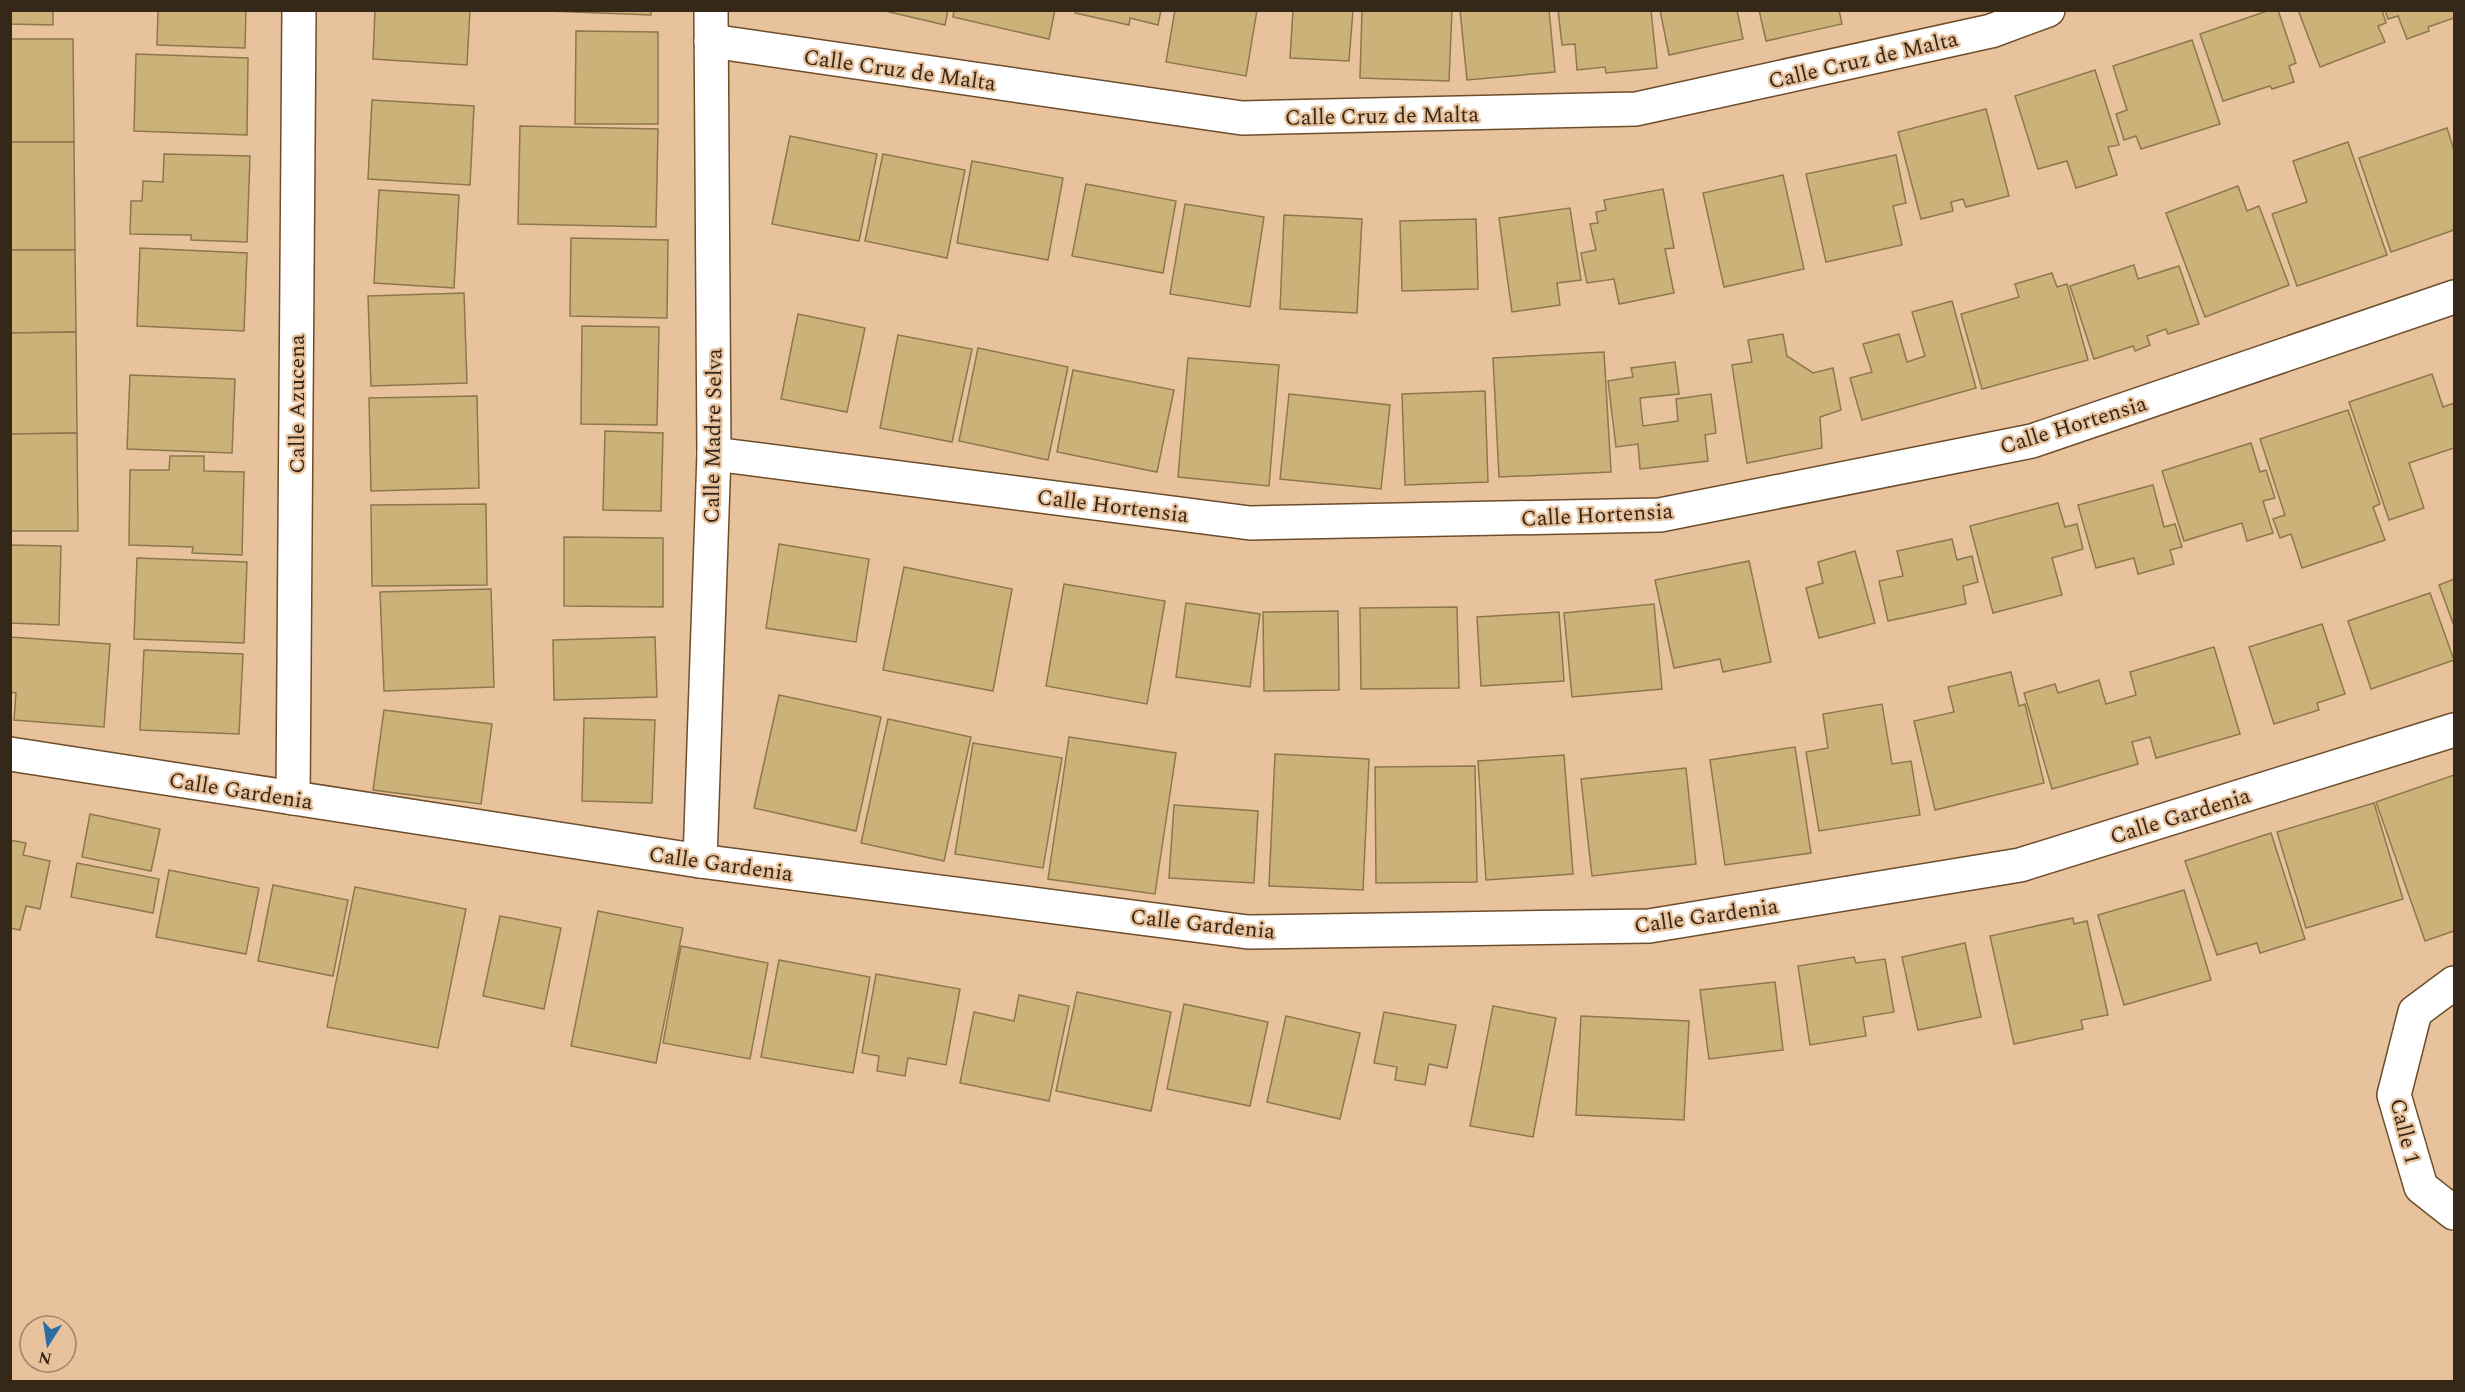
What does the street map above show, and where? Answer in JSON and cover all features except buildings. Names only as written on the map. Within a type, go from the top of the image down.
[{"type":"street","name":"Calle Azucena","points":[[293,798],[299,10]]},
{"type":"street","name":"Calle Cruz de Malta","points":[[711,26],[1242,118],[1636,109],[1991,30],[2048,10]]},
{"type":"street","name":"Calle Madre Selva","points":[[700,861],[714,454],[711,26]]},
{"type":"street","name":"Calle Hortensia","points":[[714,454],[1250,523],[1660,515],[2032,441],[2454,297]]},
{"type":"street","name":"Calle Gardenia","points":[[10,754],[700,861],[1248,932],[1648,926],[2020,865],[2454,730]]},
{"type":"street","name":"Calle 1","points":[[2454,983],[2415,1012],[2394,1095],[2421,1187],[2454,1213]]}]
